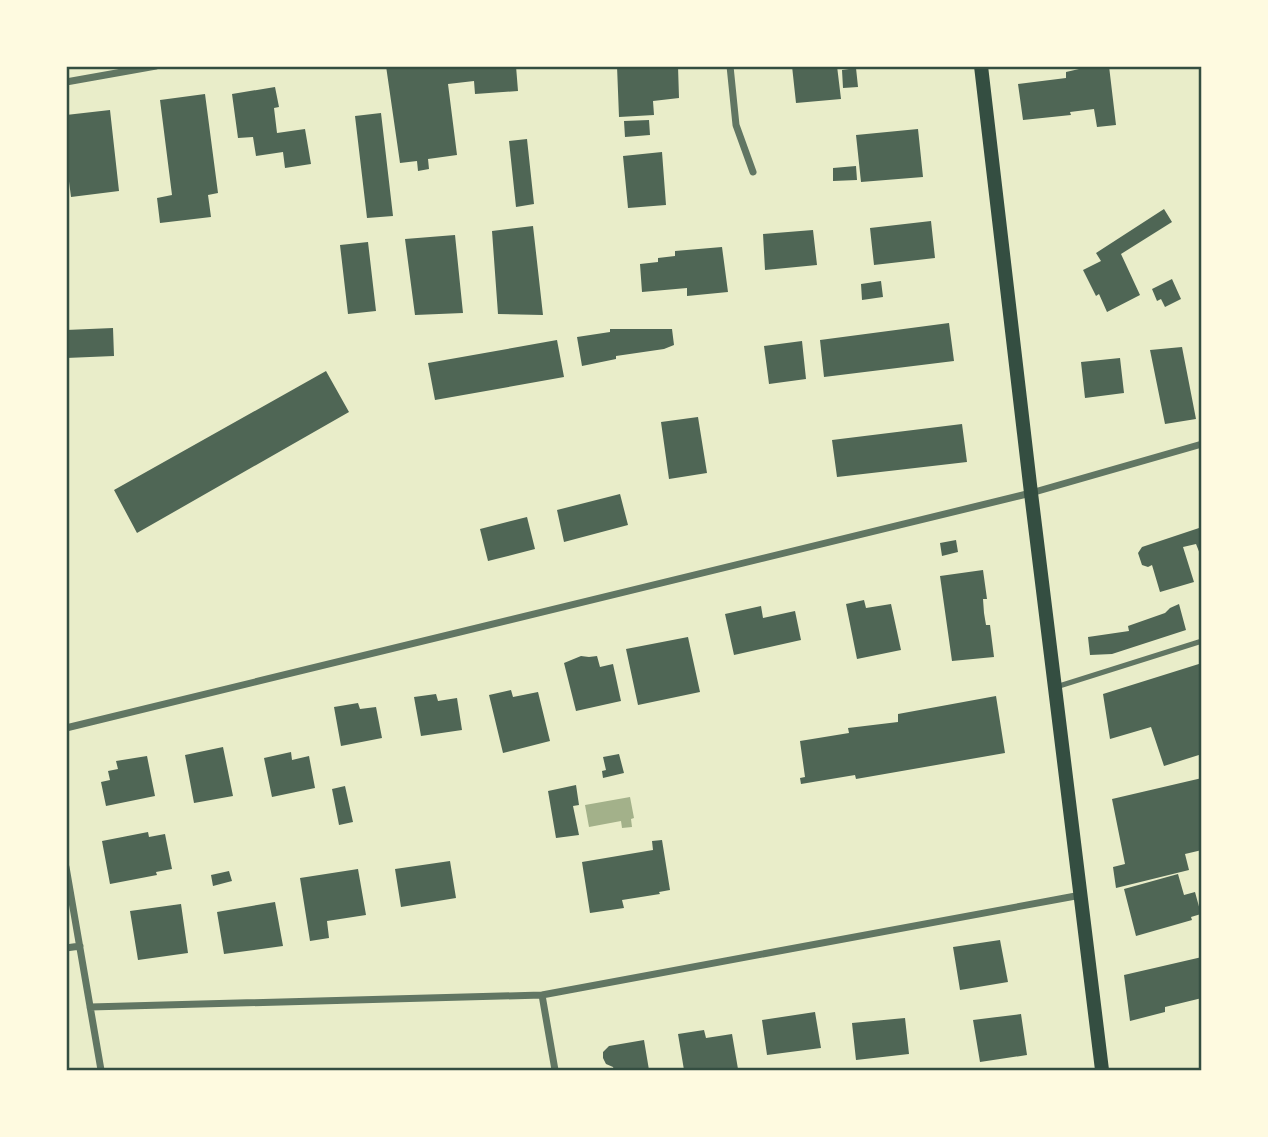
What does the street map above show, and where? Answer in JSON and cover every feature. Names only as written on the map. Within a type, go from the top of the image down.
[{"type":"main road","points":[[981,66],[1102,1070]]},
{"type":"street","points":[[66,82],[156,66]]},
{"type":"street","points":[[730,66],[736,125],[753,172]]},
{"type":"street","points":[[66,728],[1031,493],[1202,444]]},
{"type":"street","points":[[66,867],[101,1070]]},
{"type":"street","points":[[90,1007],[542,995],[1081,895]]},
{"type":"street","points":[[66,948],[80,946]]},
{"type":"street","points":[[542,995],[555,1070]]},
{"type":"lane","points":[[1056,687],[1202,641]]},
{"type":"shaded area","points":[[630,797],[634,818],[631,819],[632,827],[622,828],[621,821],[589,827],[585,805]]},
{"type":"building","points":[[386,66],[516,66],[518,91],[475,94],[474,81],[448,84],[457,155],[428,159],[429,169],[418,171],[417,161],[400,163]]},
{"type":"building","points":[[617,66],[678,66],[679,98],[653,101],[654,115],[619,117]]},
{"type":"building","points":[[792,66],[837,66],[841,99],[796,103]]},
{"type":"building","points":[[1092,66],[1109,66],[1116,125],[1097,127],[1094,109],[1070,112],[1071,115],[1023,120],[1018,84],[1066,78],[1066,72]]},
{"type":"building","points":[[856,68],[858,87],[843,88],[842,70]]},
{"type":"building","points":[[275,87],[279,107],[274,108],[277,133],[305,129],[311,164],[285,168],[283,152],[256,156],[253,137],[238,138],[232,94]]},
{"type":"building","points":[[205,94],[218,193],[208,195],[211,217],[160,223],[157,198],[172,195],[160,100]]},
{"type":"building","points":[[110,110],[119,191],[71,197],[66,158],[66,115]]},
{"type":"building","points":[[381,113],[393,216],[367,218],[355,116]]},
{"type":"building","points":[[649,120],[650,135],[625,137],[624,121]]},
{"type":"building","points":[[918,129],[923,177],[861,182],[856,135]]},
{"type":"building","points":[[527,139],[534,204],[516,207],[509,141]]},
{"type":"building","points":[[662,152],[666,205],[628,208],[623,156]]},
{"type":"building","points":[[856,166],[857,180],[833,181],[833,168]]},
{"type":"building","points":[[1164,209],[1172,222],[1121,254],[1140,295],[1107,312],[1083,270],[1101,261],[1096,253]]},
{"type":"building","points":[[931,221],[935,258],[874,265],[870,228]]},
{"type":"building","points":[[533,226],[543,315],[498,314],[492,231]]},
{"type":"building","points":[[813,230],[817,265],[765,270],[763,234]]},
{"type":"building","points":[[455,235],[463,313],[415,315],[405,239]]},
{"type":"building","points":[[368,242],[376,311],[348,314],[340,245]]},
{"type":"building","points":[[722,247],[728,292],[687,296],[687,288],[642,292],[640,264],[675,256],[675,251]]},
{"type":"building","points":[[1172,279],[1181,299],[1165,307],[1161,299],[1157,301],[1152,289]]},
{"type":"building","points":[[881,281],[883,297],[862,300],[861,284]]},
{"type":"building","points":[[949,323],[954,361],[824,377],[820,340]]},
{"type":"building","points":[[113,328],[114,356],[66,358],[66,330]]},
{"type":"building","points":[[610,329],[672,329],[674,345],[616,356],[616,359],[582,366],[577,337],[610,332]]},
{"type":"building","points":[[557,340],[564,377],[435,400],[428,363]]},
{"type":"building","points":[[802,341],[806,379],[769,384],[764,346]]},
{"type":"building","points":[[1182,347],[1196,419],[1165,424],[1150,350]]},
{"type":"building","points":[[1120,358],[1124,393],[1085,398],[1081,362]]},
{"type":"building","points":[[326,371],[349,412],[137,533],[114,490]]},
{"type":"building","points":[[698,417],[707,473],[669,479],[661,422]]},
{"type":"building","points":[[962,424],[967,462],[837,477],[832,440]]},
{"type":"building","points":[[620,494],[628,525],[564,542],[557,510]]},
{"type":"building","points":[[527,517],[535,549],[488,561],[480,529]]},
{"type":"building","points":[[1199,528],[1202,534],[1202,559],[1196,544],[1183,547],[1194,582],[1160,592],[1152,565],[1142,565],[1138,553],[1142,547]]},
{"type":"building","points":[[956,540],[958,552],[942,556],[940,543]]},
{"type":"building","points":[[983,570],[987,599],[983,599],[984,613],[986,625],[990,625],[994,657],[952,661],[940,576]]},
{"type":"building","points":[[864,600],[866,608],[891,604],[901,650],[857,659],[846,604]]},
{"type":"building","points":[[1179,604],[1186,630],[1112,654],[1090,655],[1088,637],[1129,631],[1128,626],[1165,613]]},
{"type":"building","points":[[761,606],[763,618],[795,611],[801,640],[734,655],[725,614]]},
{"type":"building","points":[[688,637],[700,692],[638,705],[626,649]]},
{"type":"building","points":[[581,656],[597,656],[600,667],[613,664],[621,701],[576,711],[564,663]]},
{"type":"building","points":[[1202,663],[1202,754],[1164,766],[1151,727],[1110,739],[1103,694]]},
{"type":"building","points":[[511,690],[513,697],[538,692],[550,741],[503,753],[489,695]]},
{"type":"building","points":[[436,694],[438,701],[457,698],[462,730],[421,736],[414,697]]},
{"type":"building","points":[[996,696],[1005,753],[856,779],[855,775],[801,784],[800,778],[805,777],[800,741],[849,733],[848,728],[898,722],[898,714]]},
{"type":"building","points":[[358,703],[360,709],[376,707],[382,738],[341,746],[334,707]]},
{"type":"building","points":[[223,747],[233,796],[194,803],[185,755]]},
{"type":"building","points":[[291,752],[292,760],[309,756],[315,788],[272,797],[264,758]]},
{"type":"building","points":[[619,754],[624,773],[603,778],[602,771],[606,770],[603,757]]},
{"type":"building","points":[[147,756],[155,796],[106,806],[101,782],[110,780],[108,771],[118,769],[116,761]]},
{"type":"building","points":[[1202,778],[1202,850],[1185,854],[1189,870],[1116,888],[1113,867],[1125,864],[1112,799]]},
{"type":"building","points":[[576,785],[579,805],[573,806],[579,835],[556,838],[548,791]]},
{"type":"building","points":[[345,786],[353,822],[339,825],[332,789]]},
{"type":"building","points":[[148,832],[149,837],[165,834],[172,869],[156,872],[157,875],[110,884],[102,841]]},
{"type":"building","points":[[662,840],[670,890],[622,900],[624,908],[590,913],[582,862],[653,850],[652,841]]},
{"type":"building","points":[[450,861],[456,898],[401,907],[395,869]]},
{"type":"building","points":[[358,869],[366,915],[327,921],[329,938],[310,941],[300,878]]},
{"type":"building","points":[[229,871],[232,881],[213,886],[211,875]]},
{"type":"building","points":[[1178,874],[1184,895],[1195,892],[1201,914],[1191,917],[1192,920],[1136,936],[1124,889]]},
{"type":"building","points":[[275,902],[283,946],[224,954],[217,912]]},
{"type":"building","points":[[181,904],[188,953],[138,960],[130,911]]},
{"type":"building","points":[[1000,940],[1008,982],[960,990],[953,947]]},
{"type":"building","points":[[1202,957],[1202,998],[1165,1007],[1165,1012],[1130,1021],[1124,975]]},
{"type":"building","points":[[815,1012],[821,1048],[767,1055],[762,1020]]},
{"type":"building","points":[[1021,1014],[1027,1055],[980,1062],[973,1020]]},
{"type":"building","points":[[905,1018],[909,1054],[856,1060],[852,1023]]},
{"type":"building","points":[[704,1030],[706,1038],[732,1034],[738,1069],[684,1070],[678,1034]]},
{"type":"building","points":[[644,1040],[649,1070],[614,1070],[606,1064],[603,1052],[609,1046]]}]
